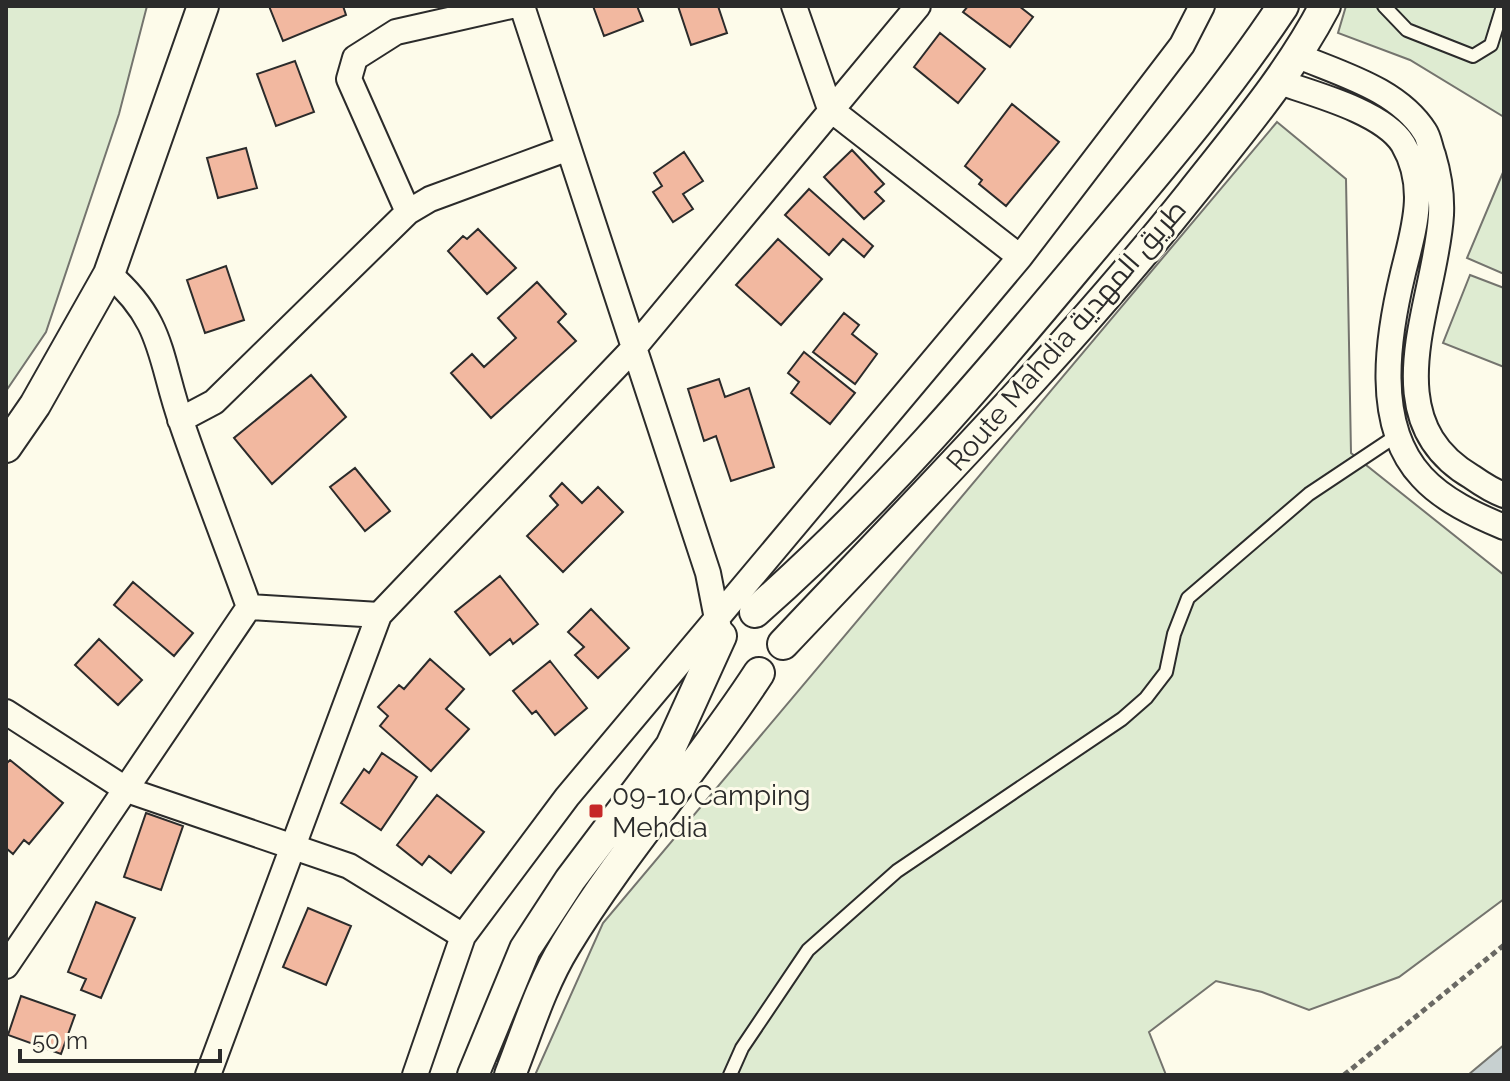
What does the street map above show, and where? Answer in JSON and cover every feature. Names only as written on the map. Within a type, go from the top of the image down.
[{"type":"street","points":[[6,447],[35,405],[109,274],[203,6]]},
{"type":"street","points":[[408,212],[349,79],[355,58],[396,32],[511,6]]},
{"type":"street","points":[[522,6],[566,149],[708,573],[723,657],[729,665],[749,674],[759,673]]},
{"type":"street","points":[[794,6],[830,109],[1020,257]]},
{"type":"street","points":[[208,1075],[379,615],[633,349],[918,6]]},
{"type":"street","points":[[415,1075],[463,936],[567,797],[718,626],[745,607],[1182,45],[1202,6]]},
{"type":"street","name":"Route Mahdia طريق المهدية","points":[[745,607],[872,504],[998,363],[1242,68],[1283,6]]},
{"type":"street","name":"Route Mahdia طريق المهدية","points":[[783,644],[1019,396],[1140,258],[1279,82],[1325,6]]},
{"type":"street","points":[[1296,55],[1371,87],[1403,108],[1426,133],[1440,180],[1441,216],[1418,341],[1416,394],[1430,440],[1447,461],[1504,495]]},
{"type":"street","points":[[1279,82],[1356,110],[1402,142],[1418,181],[1418,214],[1391,320],[1387,373],[1399,434],[1405,454],[1421,477],[1446,498],[1504,527]]},
{"type":"street","points":[[180,420],[214,402],[408,212],[430,199],[566,149]]},
{"type":"street","points":[[109,274],[136,297],[156,334],[180,420],[249,607]]},
{"type":"street","points":[[510,1075],[563,949],[620,860],[724,727],[759,673],[776,662],[783,644],[782,634],[772,619],[745,607],[708,573]]},
{"type":"street","points":[[249,607],[379,615]]},
{"type":"street","points":[[6,966],[249,607]]},
{"type":"street","points":[[473,1075],[525,949],[570,880],[671,746],[718,626]]},
{"type":"street","points":[[6,712],[127,790],[349,866],[463,936]]},
{"type":"lane","points":[[1384,6],[1407,30],[1473,56],[1491,45],[1503,6]]},
{"type":"lane","points":[[730,1075],[742,1048],[808,950],[897,871],[1122,719],[1146,698],[1166,672],[1174,634],[1188,598],[1309,494],[1399,434]]},
{"type":"path","points":[[1344,1075],[1504,945]]},
{"type":"green space","points":[[6,6],[147,6],[119,114],[46,332],[6,391]]},
{"type":"green space","points":[[1346,6],[1504,6],[1504,117],[1410,60],[1338,33]]},
{"type":"green space","points":[[1277,122],[1346,179],[1351,453],[1504,575],[1504,899],[1399,977],[1309,1010],[1262,992],[1216,981],[1149,1032],[1166,1075],[535,1075],[603,923]]},
{"type":"green space","points":[[1504,170],[1504,274],[1467,258]]},
{"type":"green space","points":[[1470,275],[1504,288],[1504,367],[1443,343]]},
{"type":"shaded area","points":[[1504,1045],[1504,1075],[1468,1075]]},
{"type":"building","points":[[269,6],[343,6],[346,15],[283,41]]},
{"type":"building","points":[[593,6],[637,6],[643,21],[604,36]]},
{"type":"building","points":[[678,6],[718,6],[727,33],[691,45]]},
{"type":"building","points":[[968,6],[1019,6],[1033,17],[1010,47],[963,12]]},
{"type":"building","points":[[940,33],[985,69],[958,103],[914,67]]},
{"type":"building","points":[[295,61],[314,112],[276,126],[257,74]]},
{"type":"building","points":[[1012,104],[1059,142],[1006,206],[979,184],[982,180],[965,166]]},
{"type":"building","points":[[246,148],[257,188],[218,198],[207,158]]},
{"type":"building","points":[[852,150],[884,184],[875,192],[884,201],[864,219],[824,177]]},
{"type":"building","points":[[684,152],[703,181],[683,194],[693,209],[673,222],[653,192],[662,186],[654,173]]},
{"type":"building","points":[[809,189],[873,246],[864,257],[843,239],[829,255],[785,215]]},
{"type":"building","points":[[478,229],[516,268],[487,294],[448,251],[463,236],[467,239]]},
{"type":"building","points":[[778,239],[822,279],[781,325],[736,285]]},
{"type":"building","points":[[226,266],[244,320],[205,333],[187,280]]},
{"type":"building","points":[[537,282],[566,314],[558,322],[576,341],[491,418],[451,373],[472,354],[484,367],[516,338],[498,318]]},
{"type":"building","points":[[844,313],[859,325],[852,334],[877,354],[855,384],[813,352]]},
{"type":"building","points":[[804,352],[855,393],[830,424],[791,393],[799,382],[788,373]]},
{"type":"building","points":[[311,375],[346,417],[272,484],[234,438]]},
{"type":"building","points":[[719,379],[725,397],[749,388],[774,467],[731,481],[716,436],[704,441],[688,389]]},
{"type":"building","points":[[355,468],[390,511],[365,531],[330,487]]},
{"type":"building","points":[[562,483],[582,503],[598,487],[623,512],[563,572],[527,536],[558,505],[550,496]]},
{"type":"building","points":[[500,576],[538,624],[513,644],[510,639],[490,655],[455,612]]},
{"type":"building","points":[[133,582],[193,633],[174,656],[114,605]]},
{"type":"building","points":[[591,609],[629,648],[598,678],[575,655],[584,647],[568,632]]},
{"type":"building","points":[[99,639],[142,680],[118,705],[75,665]]},
{"type":"building","points":[[430,659],[464,689],[446,709],[469,729],[431,771],[380,726],[388,716],[378,707],[399,685],[404,689]]},
{"type":"building","points":[[550,661],[587,708],[555,735],[536,711],[532,714],[513,691]]},
{"type":"building","points":[[382,753],[417,777],[381,830],[341,803],[364,769],[369,773]]},
{"type":"building","points":[[10,760],[63,803],[29,844],[24,840],[13,854],[6,848],[6,764]]},
{"type":"building","points":[[437,795],[484,832],[451,873],[429,856],[422,865],[397,845]]},
{"type":"building","points":[[146,813],[183,826],[161,890],[124,877]]},
{"type":"building","points":[[96,902],[135,918],[101,998],[81,990],[86,979],[68,972]]},
{"type":"building","points":[[308,908],[351,926],[326,985],[283,967]]},
{"type":"building","points":[[21,996],[75,1015],[61,1054],[8,1035]]},
{"type":"place","name":"09-10 Camping Mehdia","points":[[596,811]]}]
